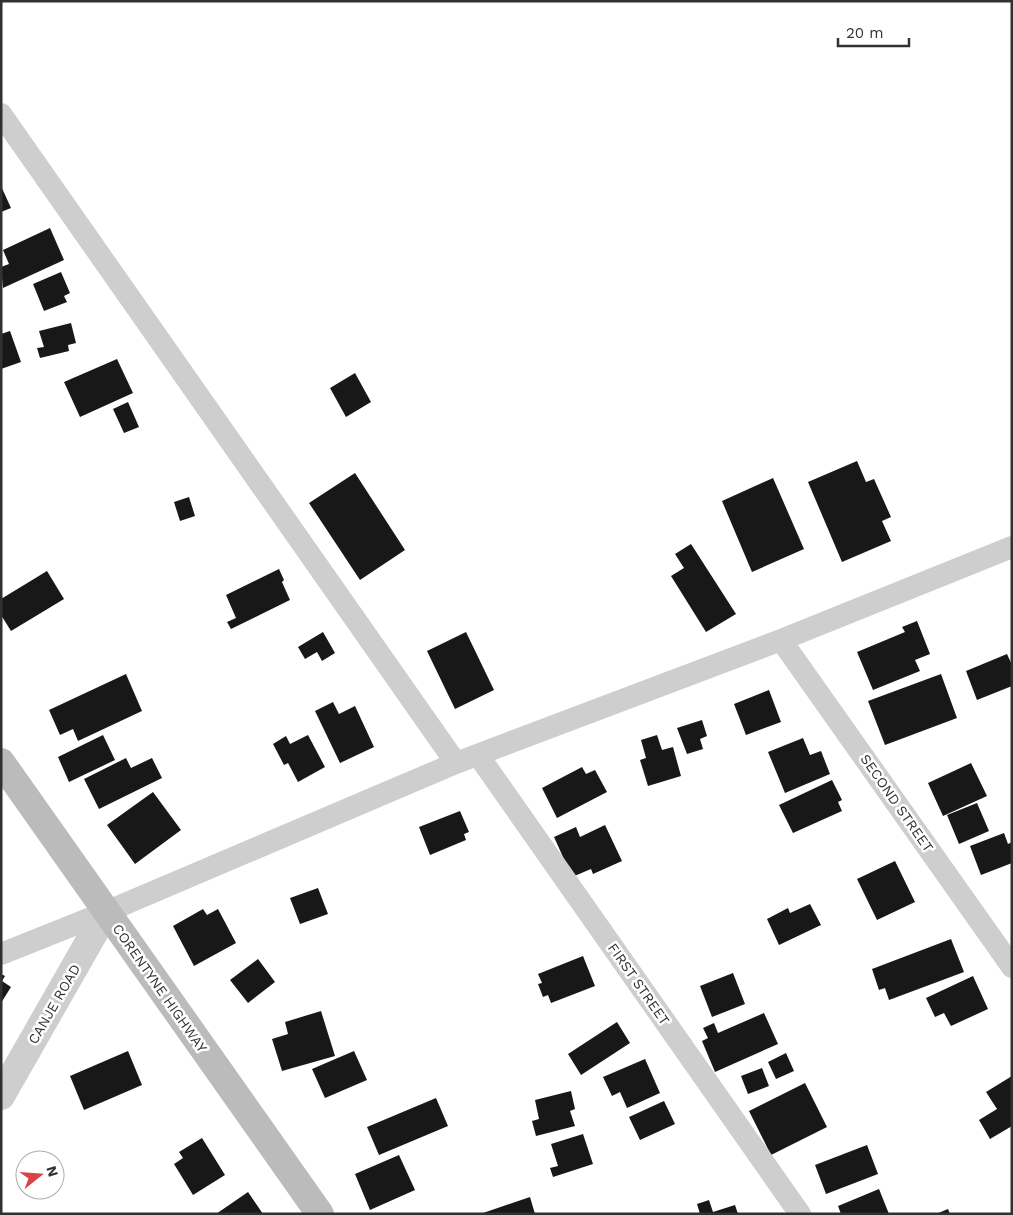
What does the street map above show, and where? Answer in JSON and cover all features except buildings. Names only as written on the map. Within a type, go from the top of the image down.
[{"type":"main road","name":"CORENTYNE HIGHWAY","points":[[1,762],[320,1214]]},
{"type":"street","points":[[1,114],[456,763]]},
{"type":"street","points":[[1,954],[106,912],[456,763],[781,640],[1012,547]]},
{"type":"street","name":"SECOND STREET","points":[[781,640],[1012,967]]},
{"type":"street","name":"FIRST STREET","points":[[478,755],[800,1214]]},
{"type":"street","name":"CANJE ROAD","points":[[1,1096],[106,912]]}]
